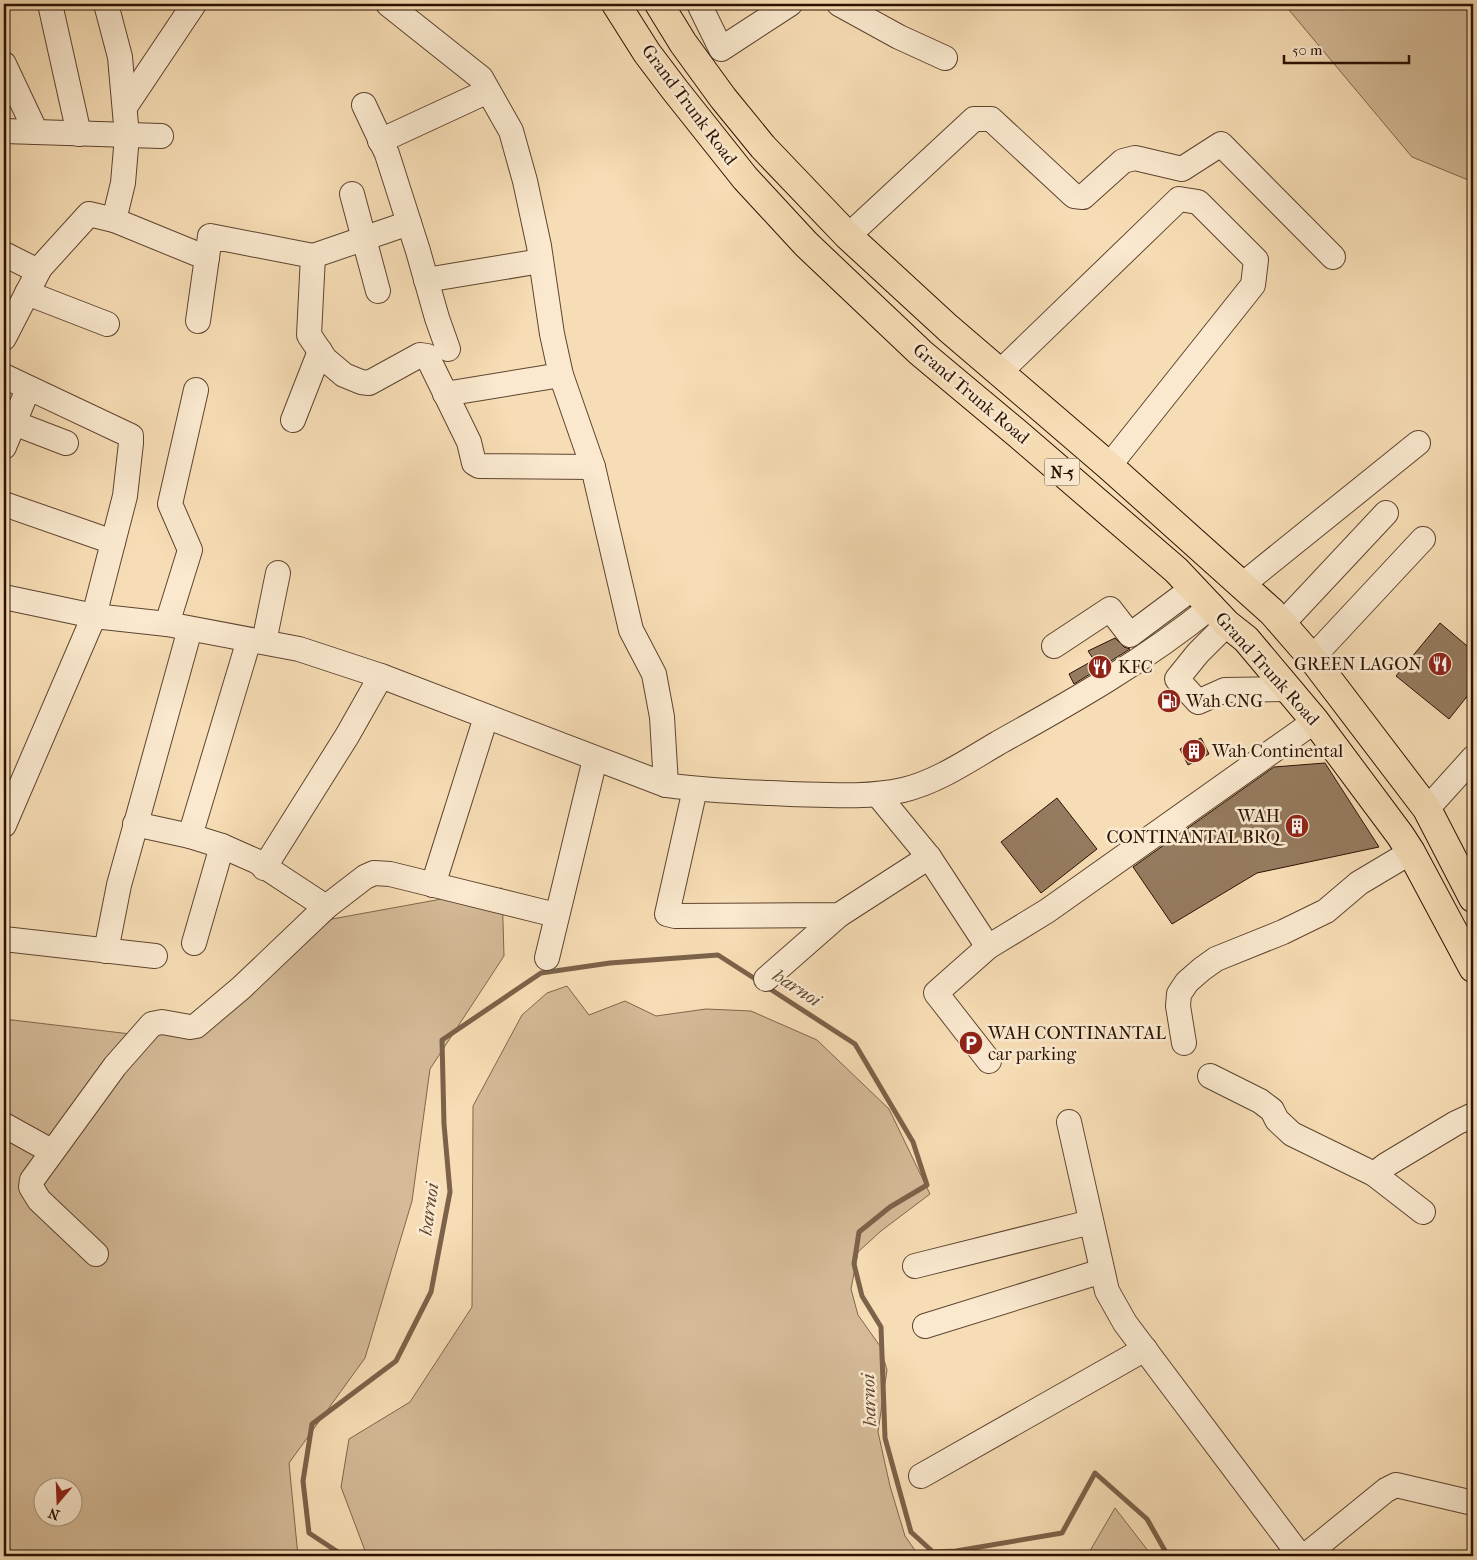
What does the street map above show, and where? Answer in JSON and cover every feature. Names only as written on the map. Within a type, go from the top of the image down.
[{"type":"highway","name":"Grand Trunk Road","points":[[616,4],[647,53],[675,90],[745,178],[806,244],[921,353],[1176,570],[1220,614],[1288,688],[1359,778],[1411,852],[1473,968]]},
{"type":"highway","name":"Grand Trunk Road","points":[[659,4],[683,43],[723,98],[763,147],[848,236],[948,328],[1109,466],[1277,618],[1312,658],[1427,809],[1473,898]]},
{"type":"highway","points":[[1220,614],[1277,618]]},
{"type":"street","points":[[50,4],[79,134]]},
{"type":"street","points":[[106,4],[120,57],[127,136],[123,183],[114,220]]},
{"type":"street","points":[[125,107],[194,4]]},
{"type":"street","points":[[388,4],[481,78],[511,131],[525,181],[561,375],[585,439],[593,467],[632,630],[654,674],[662,717],[666,785]]},
{"type":"street","points":[[699,4],[721,49],[790,4]]},
{"type":"street","points":[[840,4],[899,38],[945,58]]},
{"type":"street","points":[[4,64],[36,132]]},
{"type":"street","points":[[380,141],[488,91]]},
{"type":"street","points":[[364,105],[387,154],[448,349]]},
{"type":"street","points":[[848,236],[974,119],[991,119],[1074,196],[1083,197],[1123,161],[1135,158],[1182,168],[1221,144],[1333,257]]},
{"type":"street","points":[[4,131],[161,136]]},
{"type":"street","points":[[352,194],[378,291]]},
{"type":"street","points":[[1000,372],[1178,199],[1198,202],[1256,260],[1254,285],[1109,466]]},
{"type":"street","points":[[4,338],[38,271],[89,214],[114,220],[207,258]]},
{"type":"street","points":[[198,321],[210,236],[313,256],[409,223]]},
{"type":"street","points":[[4,254],[38,271]]},
{"type":"street","points":[[313,256],[309,335],[325,359],[344,375],[369,383],[420,355],[427,356],[469,442],[474,463],[480,466],[593,467]]},
{"type":"street","points":[[426,280],[541,261]]},
{"type":"street","points":[[27,292],[107,324]]},
{"type":"street","points":[[293,420],[320,351]]},
{"type":"street","points":[[445,394],[561,375]]},
{"type":"street","points":[[4,376],[28,389],[131,436],[125,496],[94,616],[4,825]]},
{"type":"street","points":[[4,447],[28,389]]},
{"type":"street","points":[[167,624],[190,550],[170,504],[196,390]]},
{"type":"street","points":[[14,423],[66,443]]},
{"type":"street","points":[[1242,585],[1418,443]]},
{"type":"street","points":[[4,504],[113,542]]},
{"type":"street","points":[[1277,618],[1386,513]]},
{"type":"street","points":[[1312,658],[1423,539]]},
{"type":"street","points":[[190,836],[278,573]]},
{"type":"street","points":[[4,597],[94,616],[167,624],[299,649],[382,676],[666,785],[695,789],[818,795],[878,795],[906,790],[939,777],[1091,691],[1187,626],[1220,614]]},
{"type":"street","points":[[1054,646],[1110,609],[1130,635],[1220,614]]},
{"type":"street","points":[[1220,614],[1198,653],[1177,679],[1198,702],[1225,690],[1288,688]]},
{"type":"street","points":[[106,951],[119,885],[190,629]]},
{"type":"street","points":[[264,868],[347,736],[382,676]]},
{"type":"street","points":[[433,885],[486,717]]},
{"type":"street","points":[[989,1061],[936,993],[988,947],[1046,911],[1315,721]]},
{"type":"street","points":[[1427,809],[1473,758]]},
{"type":"street","points":[[547,958],[595,759]]},
{"type":"street","points":[[695,789],[667,914],[675,916],[839,915]]},
{"type":"street","points":[[878,795],[929,857],[988,947]]},
{"type":"street","points":[[135,824],[190,836],[222,846],[256,862],[326,907]]},
{"type":"street","points":[[194,943],[222,846]]},
{"type":"street","points":[[1184,1043],[1178,1006],[1179,994],[1187,982],[1202,968],[1216,959],[1283,932],[1326,911],[1359,883],[1411,852]]},
{"type":"street","points":[[766,979],[839,915],[929,857]]},
{"type":"street","points":[[96,1254],[39,1200],[31,1187],[32,1180],[115,1066],[152,1024],[162,1022],[190,1027],[196,1026],[241,988],[326,907],[365,877],[374,873],[390,874],[556,915]]},
{"type":"street","points":[[4,940],[156,956]]},
{"type":"street","points":[[1210,1076],[1260,1101],[1272,1110],[1278,1120],[1292,1134],[1374,1174],[1423,1212]]},
{"type":"street","points":[[1374,1174],[1456,1123],[1473,1115]]},
{"type":"street","points":[[1070,1122],[1107,1292],[1125,1323],[1300,1556]]},
{"type":"street","points":[[4,1125],[51,1152]]},
{"type":"street","points":[[915,1266],[1091,1222]]},
{"type":"street","points":[[925,1326],[1102,1271]]},
{"type":"street","points":[[921,1476],[1145,1349]]},
{"type":"street","points":[[1305,1556],[1386,1490],[1396,1485],[1473,1503]]},
{"type":"shaded area","points":[[1284,4],[1473,4],[1473,182],[1412,157]]},
{"type":"shaded area","points":[[502,888],[504,956],[430,1069],[412,1201],[365,1358],[289,1463],[298,1556],[4,1556],[4,1019],[139,1035],[228,1006],[332,919]]},
{"type":"shaded area","points":[[567,986],[589,1015],[625,1001],[656,1016],[706,1009],[751,1011],[817,1040],[889,1109],[930,1194],[881,1231],[858,1252],[851,1289],[858,1315],[880,1346],[887,1370],[878,1432],[890,1486],[905,1536],[919,1556],[367,1556],[341,1487],[349,1439],[410,1402],[472,1307],[473,1106],[522,1015],[547,993]]},
{"type":"shaded area","points":[[1115,1508],[1149,1552],[1151,1556],[1087,1556]]},
{"type":"building","name":"GREEN LAGON","points":[[1440,623],[1473,651],[1473,689],[1449,719],[1396,676]]},
{"type":"building","points":[[1115,638],[1124,647],[1130,649],[1074,684],[1069,674],[1094,660],[1088,651]]},
{"type":"building","name":"Wah Continental","points":[[1201,738],[1209,754],[1188,765],[1180,749]]},
{"type":"building","name":"WAH CONTINANTAL BRQ","points":[[1325,763],[1379,847],[1257,873],[1172,924],[1133,867],[1274,767]]},
{"type":"building","points":[[1057,798],[1097,849],[1041,893],[1001,842]]},
{"type":"waterway","name":"harnoi","points":[[344,1556],[309,1533],[303,1481],[312,1424],[396,1361],[431,1292],[450,1192],[444,1124],[442,1040],[541,973],[610,963],[718,955],[760,982]]},
{"type":"waterway","name":"harnoi","points":[[767,987],[855,1044],[913,1142],[927,1185],[890,1207],[859,1232],[854,1264],[862,1296],[881,1327],[885,1438],[911,1532],[933,1552],[956,1551],[1062,1533],[1095,1473],[1147,1519],[1168,1556]]},
{"type":"place","name":"GREEN LAGON","points":[[1440,664]]},
{"type":"place","name":"KFC","points":[[1100,667]]},
{"type":"place","name":"Wah CNG","points":[[1169,701]]},
{"type":"place","name":"Wah Continental","points":[[1194,751]]},
{"type":"place","name":"WAH CONTINANTAL BRQ","points":[[1297,826]]},
{"type":"place","name":"WAH CONTINANTAL car parking","points":[[971,1043]]}]
